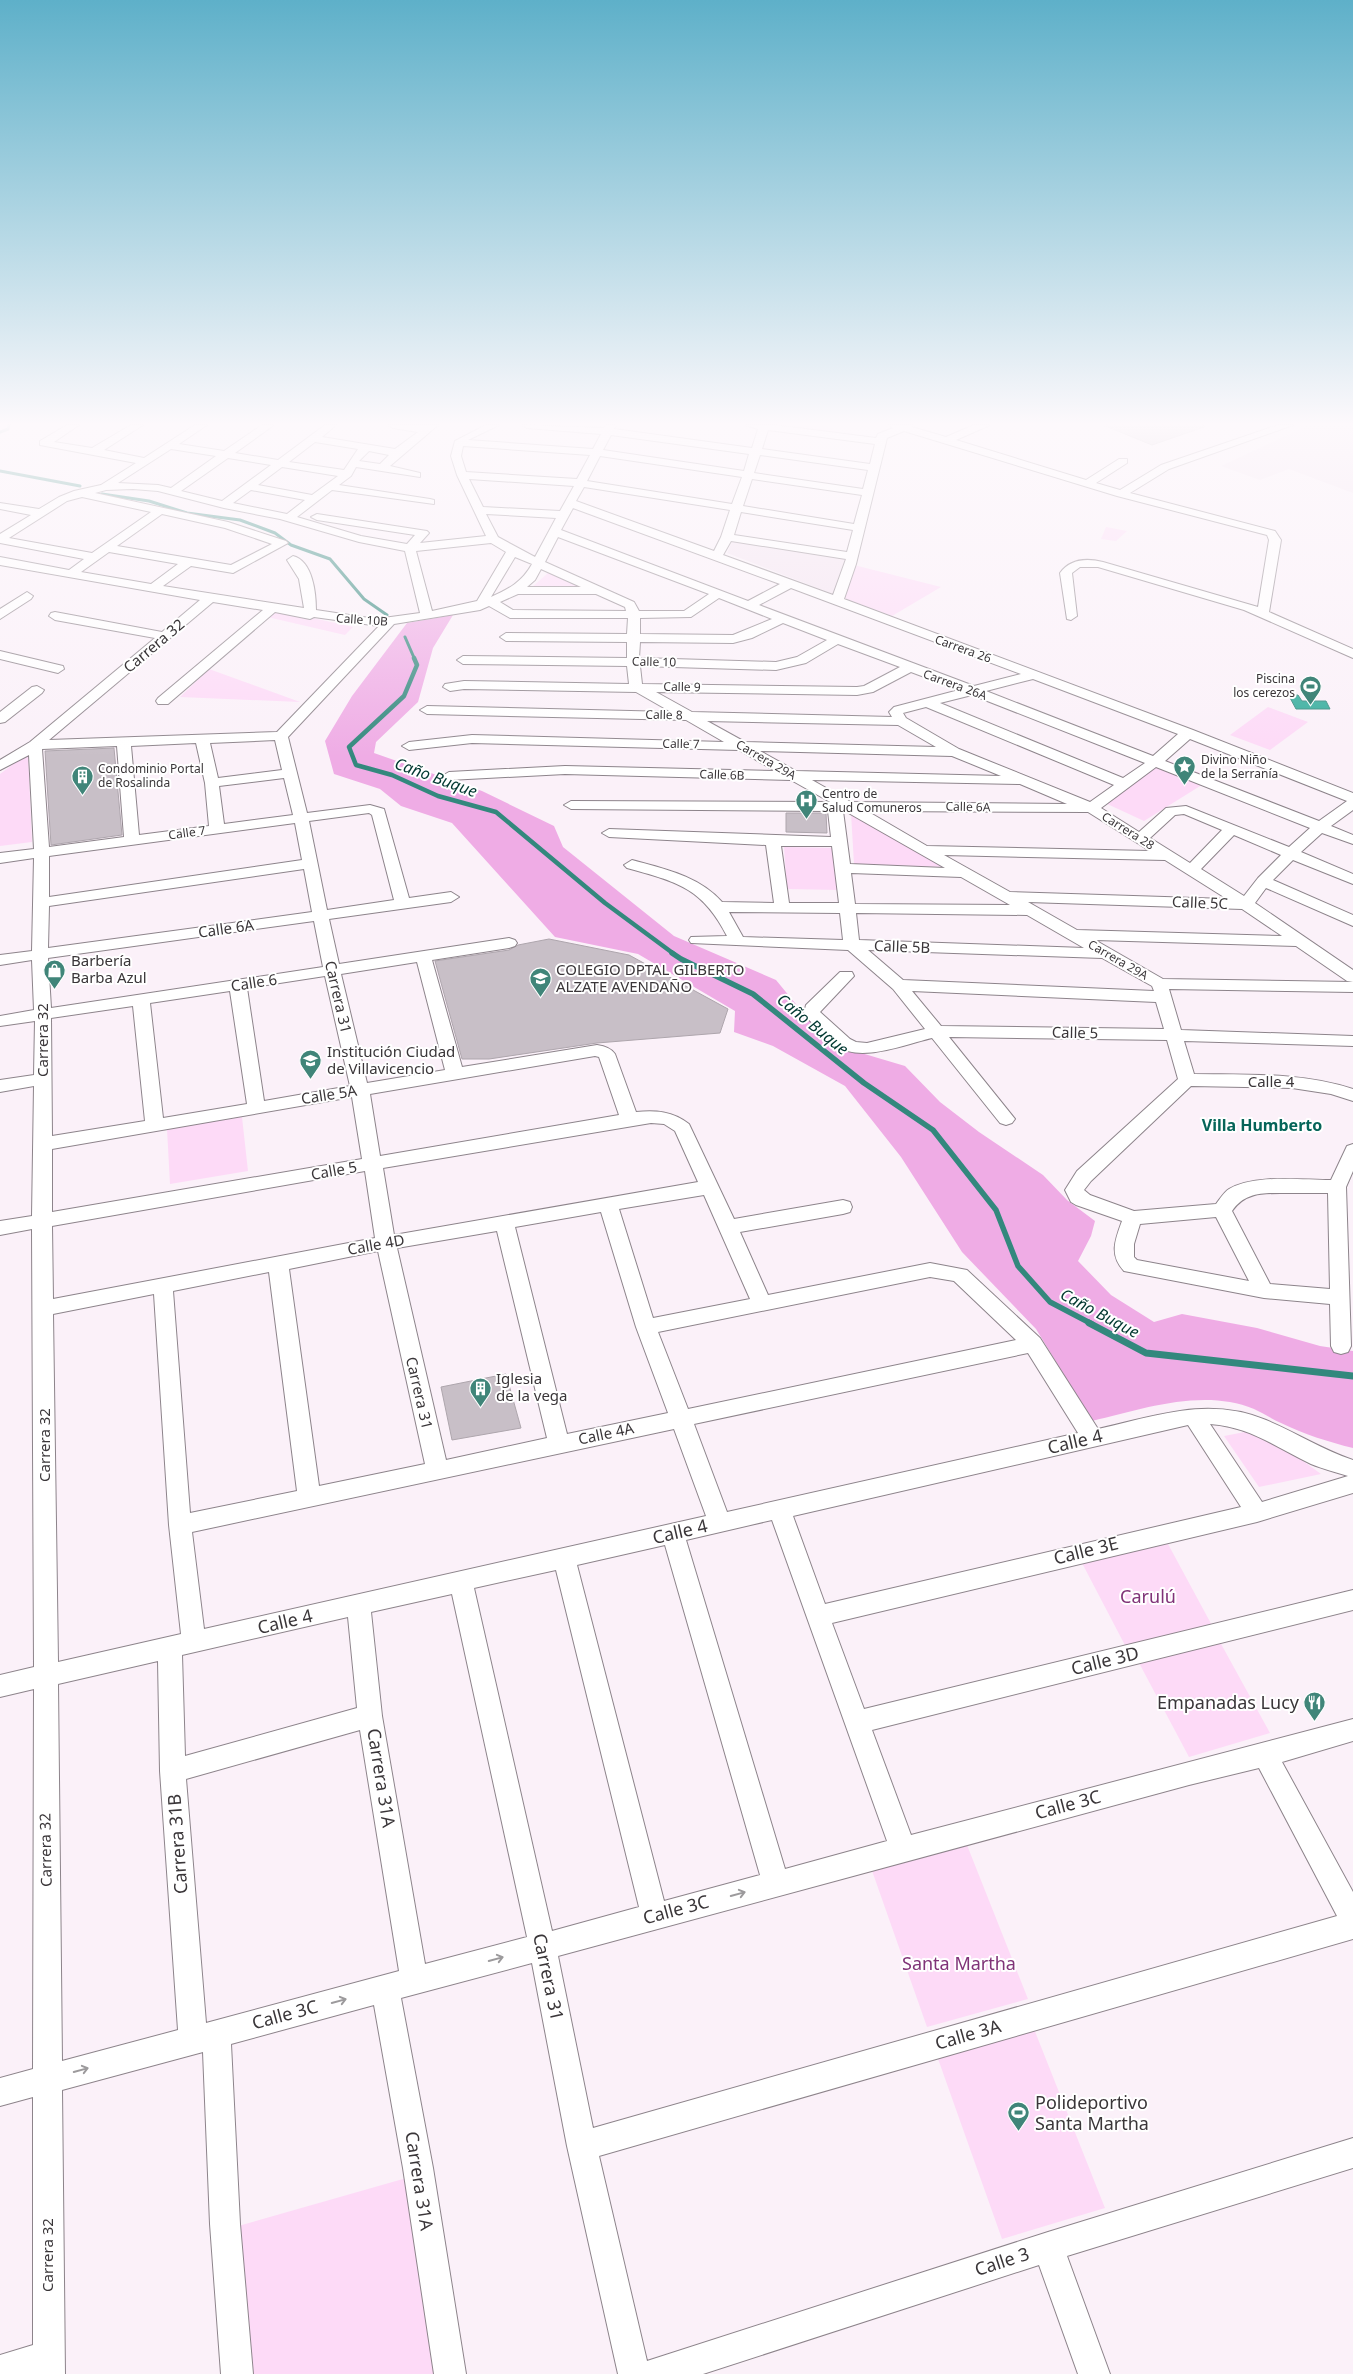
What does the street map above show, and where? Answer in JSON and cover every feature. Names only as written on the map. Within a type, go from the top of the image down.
[{"type":"street","points":[[70,574],[124,536]]},
{"type":"street","points":[[106,548],[233,569],[282,542],[261,536]]},
{"type":"street","points":[[350,536],[410,548],[493,539]]},
{"type":"street","points":[[410,548],[422,536]]},
{"type":"street","points":[[491,536],[493,539],[512,551],[625,601],[632,608],[634,615],[633,662],[636,686]]},
{"type":"street","points":[[486,604],[516,590],[531,577],[554,536]]},
{"type":"street","name":"Carrera 26A","points":[[566,536],[838,638],[909,668],[1353,840]]},
{"type":"street","name":"Carrera 26","points":[[662,536],[1188,733],[1353,798]]},
{"type":"street","points":[[837,601],[852,556],[856,536]]},
{"type":"street","points":[[1263,613],[1275,540],[1273,536]]},
{"type":"street","points":[[717,556],[727,537],[852,556]]},
{"type":"street","points":[[0,540],[93,557]]},
{"type":"street","points":[[410,548],[427,616]]},
{"type":"street","points":[[486,604],[512,551]]},
{"type":"street","points":[[294,560],[302,569],[308,581],[310,615]]},
{"type":"street","points":[[0,572],[6,562]]},
{"type":"street","name":"Calle 10B","points":[[6,562],[310,615],[363,622],[389,623],[486,604]]},
{"type":"street","points":[[153,588],[188,562]]},
{"type":"street","points":[[1070,616],[1066,573],[1069,568],[1076,564],[1099,564],[1263,613],[1353,654]]},
{"type":"street","points":[[750,605],[791,583]]},
{"type":"street","points":[[516,590],[601,591]]},
{"type":"street","points":[[486,604],[510,614],[683,614],[718,594]]},
{"type":"street","points":[[0,615],[27,596]]},
{"type":"street","name":"Carrera 32","points":[[48,2366],[44,1308],[42,1222],[43,1014],[40,954],[42,852],[35,745],[210,598]]},
{"type":"street","points":[[163,701],[272,608]]},
{"type":"street","points":[[500,660],[510,614]]},
{"type":"street","points":[[55,616],[166,636]]},
{"type":"street","points":[[506,637],[739,638],[783,618]]},
{"type":"street","points":[[0,766],[35,745],[281,736],[310,703],[351,665],[389,623]]},
{"type":"street","name":"Calle 10","points":[[464,685],[467,661],[787,665],[807,658],[838,638]]},
{"type":"street","points":[[0,655],[58,669]]},
{"type":"street","name":"Calle 9","points":[[450,687],[464,685],[636,686],[857,691],[868,689],[909,668]]},
{"type":"street","name":"Calle 8","points":[[427,710],[686,715],[900,716],[928,703],[1033,675]]},
{"type":"street","points":[[456,711],[464,685]]},
{"type":"street","name":"Carrera 29A","points":[[636,686],[795,777],[841,806],[925,850],[1073,934],[1162,990]]},
{"type":"street","points":[[0,718],[37,690]]},
{"type":"street","points":[[928,703],[1125,784]]},
{"type":"street","name":"Carrera 28","points":[[900,716],[954,752],[1091,808],[1246,904],[1303,941],[1353,977]]},
{"type":"street","points":[[1091,808],[1155,762],[1188,733]]},
{"type":"street","name":"Carrera 31","points":[[281,736],[301,818],[332,971],[360,1090],[386,1243],[437,1470]]},
{"type":"street","points":[[202,739],[212,783],[217,829]]},
{"type":"street","name":"Calle 7","points":[[409,746],[472,739],[954,752]]},
{"type":"street","points":[[124,742],[132,840]]},
{"type":"street","name":"Calle 6B","points":[[448,776],[565,770],[795,777],[1026,781]]},
{"type":"street","points":[[212,783],[289,773]]},
{"type":"street","name":"Calle 5C","points":[[1006,897],[1246,904],[1263,881],[1289,853],[1318,827],[1353,804]]},
{"type":"street","name":"Calle 6A","points":[[571,805],[1091,808]]},
{"type":"street","points":[[841,806],[843,868],[852,945],[899,985],[1006,1119]]},
{"type":"street","name":"Calle 7","points":[[0,858],[366,808],[379,812],[404,904]]},
{"type":"street","points":[[1140,839],[1171,811],[1178,809],[1192,812],[1353,879]]},
{"type":"street","points":[[1191,871],[1232,828]]},
{"type":"street","points":[[609,833],[773,841],[841,842]]},
{"type":"street","points":[[773,841],[782,908]]},
{"type":"street","points":[[925,850],[1166,856]]},
{"type":"street","points":[[40,903],[309,864]]},
{"type":"street","points":[[632,865],[678,878],[702,891],[718,907],[737,941]]},
{"type":"street","points":[[843,868],[964,873]]},
{"type":"street","points":[[1263,881],[1353,921]]},
{"type":"street","name":"Calle 6A","points":[[0,960],[451,897]]},
{"type":"street","points":[[718,907],[1030,910]]},
{"type":"street","points":[[1073,934],[1303,941]]},
{"type":"street","name":"Calle 5B","points":[[697,940],[1107,954]]},
{"type":"street","name":"Calle 6","points":[[0,1021],[238,986],[508,943]]},
{"type":"street","points":[[423,956],[455,1075]]},
{"type":"street","name":"Calle 5","points":[[846,976],[816,1003],[812,1008],[812,1013],[844,1044],[853,1047],[880,1046],[937,1031],[1174,1035],[1353,1041]]},
{"type":"street","points":[[899,985],[1162,990],[1353,987]]},
{"type":"street","points":[[238,986],[256,1108]]},
{"type":"street","points":[[1162,990],[1187,1080],[1084,1176],[1074,1190],[1083,1200],[1133,1218],[1222,1210],[1234,1195],[1245,1190],[1262,1187],[1337,1187]]},
{"type":"street","points":[[141,1000],[155,1125]]},
{"type":"street","name":"Calle 5A","points":[[43,1144],[597,1050],[604,1051],[629,1119]]},
{"type":"street","points":[[0,1086],[43,1079]]},
{"type":"street","name":"Calle 4","points":[[1187,1080],[1302,1082],[1325,1085],[1353,1095]]},
{"type":"street","points":[[668,1118],[683,1128],[763,1305]]},
{"type":"street","name":"Calle 5","points":[[0,1228],[629,1119],[668,1118]]},
{"type":"street","points":[[1341,1346],[1344,1285],[1337,1187],[1353,1150]]},
{"type":"street","name":"Calle 4D","points":[[44,1308],[386,1243],[710,1187]]},
{"type":"street","points":[[608,1204],[646,1327],[679,1419],[720,1523]]},
{"type":"street","points":[[728,1227],[844,1207]]},
{"type":"street","points":[[1222,1210],[1264,1291]]},
{"type":"street","points":[[1133,1218],[1122,1254],[1124,1261],[1131,1266],[1264,1291],[1344,1285]]},
{"type":"street","points":[[504,1222],[559,1444]]},
{"type":"street","points":[[278,1263],[309,1497]]},
{"type":"street","points":[[646,1327],[930,1270],[960,1275],[1033,1344],[1092,1438]]},
{"type":"street","name":"Carrera 31B","points":[[163,1286],[180,1525],[182,1645],[173,1771],[225,2224],[237,2374]]},
{"type":"street","name":"Calle 4A","points":[[180,1525],[1033,1344]]},
{"type":"street","name":"Calle 4","points":[[0,1686],[1193,1416],[1218,1415],[1248,1421],[1323,1459],[1353,1469]]},
{"type":"street","points":[[1193,1416],[1256,1513]]},
{"type":"street","name":"Calle 3E","points":[[818,1616],[1256,1513],[1353,1484]]},
{"type":"street","points":[[779,1509],[903,1849]]},
{"type":"street","points":[[673,1533],[776,1883]]},
{"type":"street","points":[[564,1558],[655,1916]]},
{"type":"street","name":"Carrera 31","points":[[462,1581],[542,1946],[582,2146],[634,2374]]},
{"type":"street","name":"Calle 3D","points":[[857,1722],[1353,1600]]},
{"type":"street","name":"Carrera 31A","points":[[358,1605],[370,1716],[414,1980]]},
{"type":"street","points":[[173,1771],[370,1716]]},
{"type":"street","name":"Calle 3C","points":[[0,2092],[1353,1730]]},
{"type":"street","points":[[1265,1755],[1353,1919]]},
{"type":"street","name":"Calle 3A","points":[[582,2146],[1353,1925]]},
{"type":"street","name":"Carrera 31A","points":[[385,1988],[418,2168],[450,2374]]},
{"type":"street","name":"Calle 3","points":[[653,2374],[1048,2247],[1353,2153]]},
{"type":"street","points":[[1048,2247],[1094,2374]]},
{"type":"street","points":[[0,2371],[48,2366]]},
{"type":"shaded area","points":[[734,537],[848,556],[838,596],[727,553]]},
{"type":"shaded area","points":[[453,615],[433,648],[418,702],[376,742],[374,753],[482,791],[554,826],[563,847],[674,936],[776,980],[809,1020],[841,1047],[905,1066],[940,1102],[979,1132],[1043,1175],[1067,1200],[1095,1221],[1091,1236],[1078,1261],[1111,1295],[1154,1322],[1182,1314],[1257,1328],[1320,1346],[1353,1351],[1353,1448],[1298,1431],[1254,1409],[1214,1400],[1194,1400],[1152,1406],[1092,1421],[1036,1329],[962,1252],[901,1157],[845,1086],[773,1046],[734,1032],[735,1011],[638,954],[555,937],[452,823],[401,806],[380,789],[334,774],[325,741],[352,696],[407,623]]},
{"type":"shaded area","name":"Piscina los cerezos","points":[[1298,695],[1302,701],[1326,701],[1330,709],[1296,709],[1289,696]]},
{"type":"green space","points":[[1102,536],[1122,536],[1116,541],[1101,539]]},
{"type":"green space","points":[[846,563],[941,587],[892,616],[838,596]]},
{"type":"green space","points":[[549,572],[585,589],[531,588]]},
{"type":"green space","points":[[273,609],[353,627],[345,635],[263,616]]},
{"type":"green space","points":[[209,669],[300,702],[180,697]]},
{"type":"green space","points":[[1268,707],[1308,722],[1270,750],[1230,735]]},
{"type":"green space","points":[[28,753],[32,842],[0,846],[0,774]]},
{"type":"green space","points":[[1158,757],[1213,778],[1144,821],[1103,802]]},
{"type":"green space","points":[[851,813],[945,867],[854,864]]},
{"type":"green space","points":[[784,847],[835,848],[839,890],[787,889]]},
{"type":"green space","points":[[242,1117],[248,1171],[170,1184],[167,1129]]},
{"type":"green space","points":[[1250,1431],[1288,1450],[1321,1474],[1259,1487],[1224,1436]]},
{"type":"green space","name":"Carulú","points":[[1168,1544],[1215,1631],[1128,1651],[1082,1563]]},
{"type":"green space","name":"Carulú","points":[[1220,1642],[1270,1733],[1189,1757],[1138,1661]]},
{"type":"green space","name":"Santa Martha","points":[[965,1840],[1028,1999],[927,2027],[870,1865]]},
{"type":"green space","name":"Polideportivo Santa Martha","points":[[1034,2029],[1105,2208],[1002,2239],[937,2056]]},
{"type":"green space","points":[[417,2175],[443,2374],[243,2374],[228,2229]]},
{"type":"building","name":"Condominio Portal de Rosalinda","points":[[114,748],[122,835],[51,845],[45,751]]},
{"type":"building","name":"Centro de Salud Comuneros","points":[[786,813],[826,813],[827,833],[786,832]]},
{"type":"building","points":[[549,939],[629,955],[728,1009],[720,1033],[597,1043],[489,1059],[462,1059],[435,961],[509,950],[518,945]]},
{"type":"building","name":"Iglesia de la vega","points":[[506,1374],[521,1428],[452,1440],[441,1387]]},
{"type":"waterway","name":"Caño Buque","points":[[279,536],[291,545],[330,559],[364,599],[387,615]]},
{"type":"waterway","name":"Caño Buque","points":[[405,637],[415,660]]},
{"type":"waterway","name":"Caño Buque","points":[[414,658],[417,665],[404,696],[349,747],[356,765],[392,775],[438,796],[496,812],[605,903],[674,954]]},
{"type":"waterway","name":"Caño Buque","points":[[672,953],[753,994],[864,1083],[933,1130],[996,1210],[1018,1266],[1050,1302],[1092,1324]]},
{"type":"waterway","name":"Caño Buque","points":[[1089,1323],[1146,1353],[1353,1376]]},
{"type":"place","name":"Piscina los cerezos","points":[[1311,705]]},
{"type":"place","name":"Divino Niño de la Serranía","points":[[1185,786]]},
{"type":"place","name":"Condominio Portal de Rosalinda","points":[[82,795]]},
{"type":"place","name":"Centro de Salud Comuneros","points":[[806,820]]},
{"type":"place","name":"Barbería Barba Azul","points":[[55,989]]},
{"type":"place","name":"COLEGIO DPTAL GILBERTO ALZATE AVENDAÑO","points":[[540,998]]},
{"type":"place","name":"Institución Ciudad de Villavicencio","points":[[311,1080]]},
{"type":"place","name":"Iglesia de la vega","points":[[480,1407]]},
{"type":"place","name":"Empanadas Lucy","points":[[1315,1722]]},
{"type":"place","name":"Polideportivo Santa Martha","points":[[1019,2132]]},
{"type":"district","name":"Villa Humberto","points":[[1262,1125]]}]
